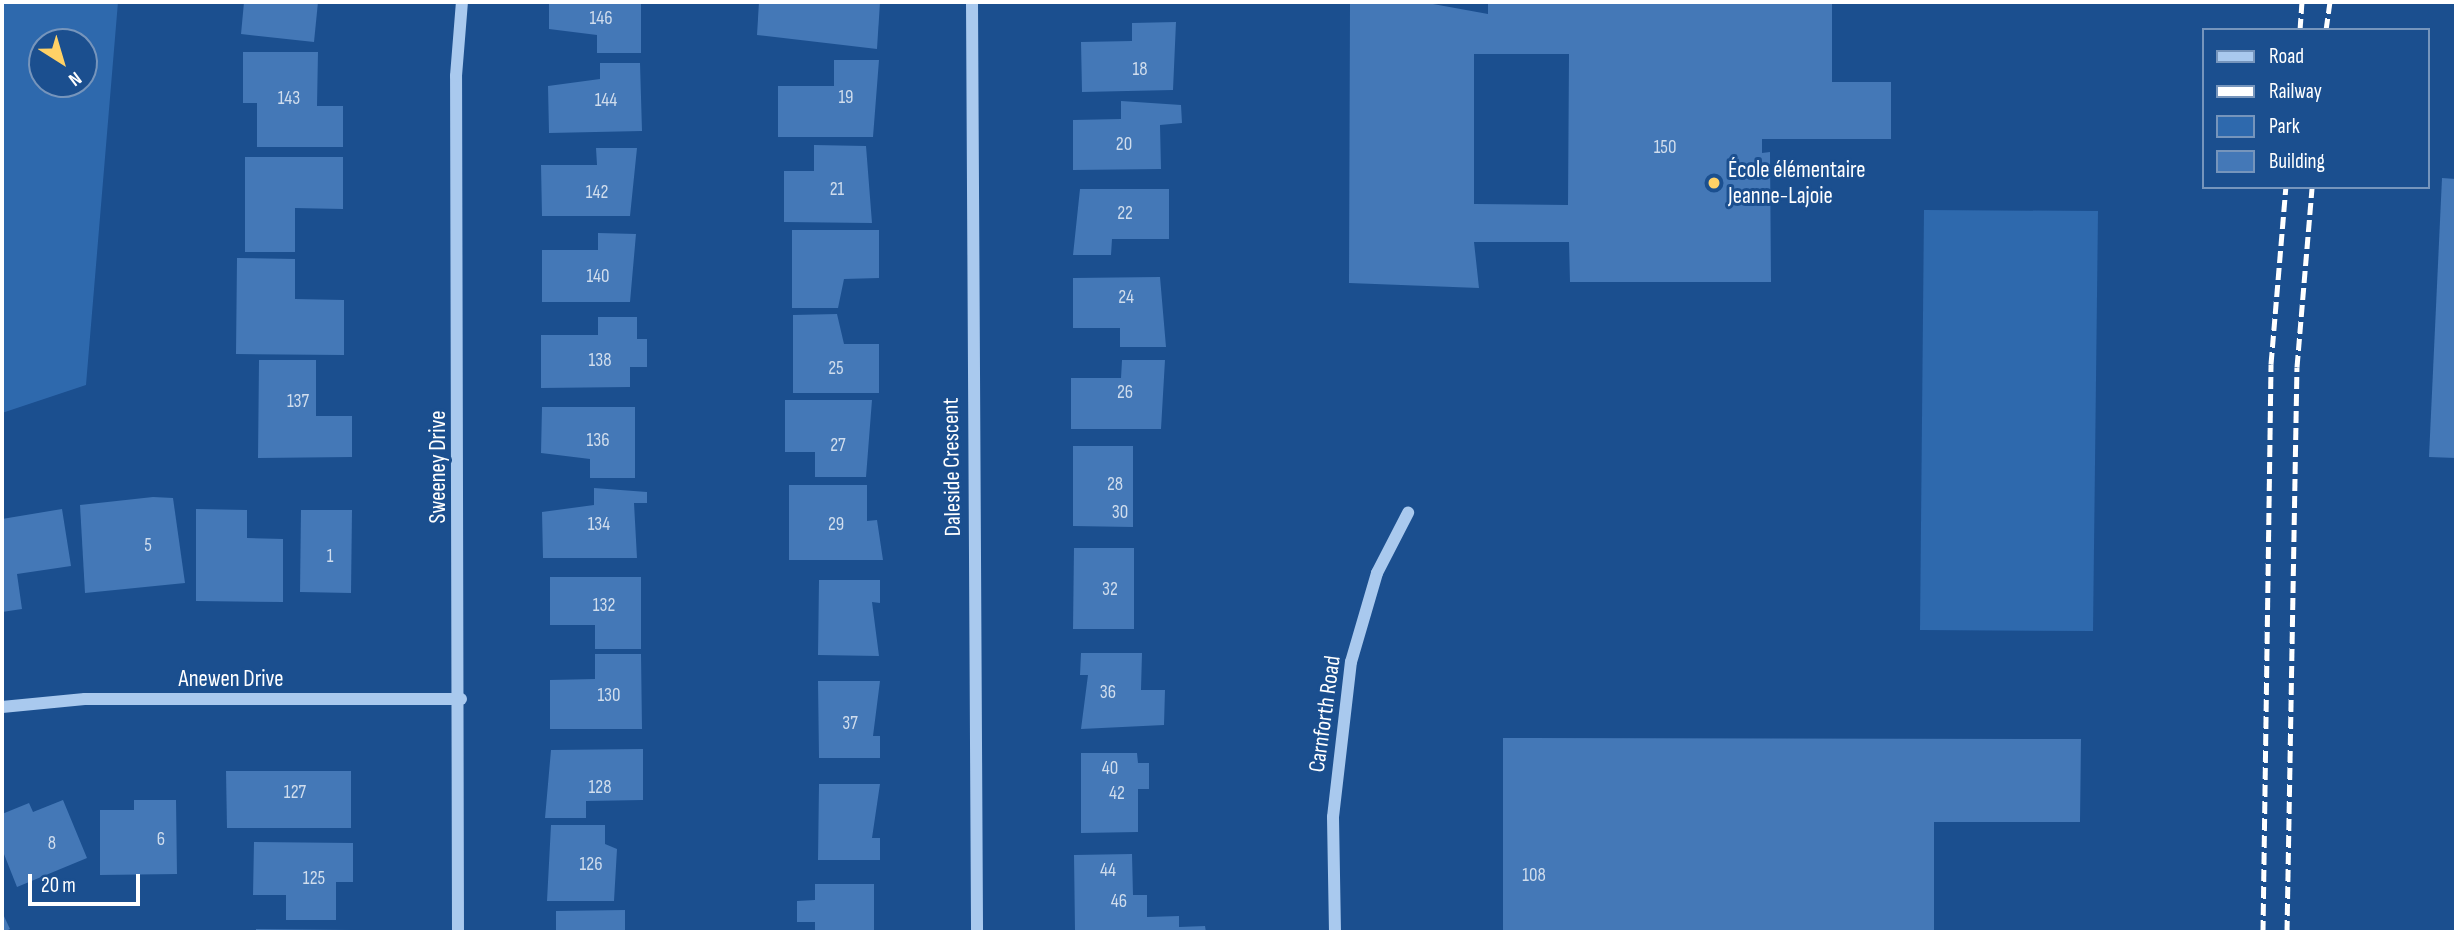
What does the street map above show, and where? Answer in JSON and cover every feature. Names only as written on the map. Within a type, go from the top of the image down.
[{"type":"street","name":"Sweeney Drive","points":[[458,932],[461,699],[456,76],[462,2]]},
{"type":"street","name":"Daleside Crescent","points":[[972,2],[977,932]]},
{"type":"street","name":"Carnforth Road","points":[[1335,932],[1333,817],[1350,662],[1377,573],[1408,513]]},
{"type":"street","name":"Anewen Drive","points":[[2,707],[85,699],[461,699]]},
{"type":"green space","points":[[2,2],[118,2],[86,385],[2,413]]},
{"type":"green space","points":[[1924,210],[2098,211],[2093,631],[1920,630]]},
{"type":"building","points":[[244,2],[318,2],[314,42],[241,34]]},
{"type":"building","points":[[549,2],[641,2],[641,53],[597,53],[597,35],[549,29]]},
{"type":"building","points":[[759,2],[880,2],[877,49],[757,35]]},
{"type":"building","points":[[1146,2],[1146,4],[1103,4]]},
{"type":"building","points":[[1350,2],[1422,2],[1488,14],[1488,2],[1832,2],[1832,82],[1891,82],[1891,139],[1762,139],[1762,153],[1770,152],[1771,282],[1570,282],[1569,242],[1474,242],[1479,288],[1349,283]],"holes":[[[1474,54],[1569,54],[1568,205],[1474,204]]]},
{"type":"building","points":[[1176,22],[1173,90],[1082,92],[1081,42],[1132,41],[1132,23]]},
{"type":"building","points":[[243,52],[318,52],[317,106],[343,106],[343,147],[257,147],[257,103],[243,103]]},
{"type":"building","points":[[834,60],[879,60],[873,137],[778,137],[778,86],[834,86]]},
{"type":"building","points":[[600,63],[640,63],[642,131],[549,133],[548,86],[600,79]]},
{"type":"building","points":[[1121,101],[1181,105],[1182,123],[1160,125],[1161,169],[1073,170],[1073,120],[1121,119]]},
{"type":"building","points":[[814,145],[866,146],[872,223],[784,222],[784,171],[814,171]]},
{"type":"building","points":[[596,148],[637,148],[630,216],[542,216],[541,165],[597,165]]},
{"type":"building","points":[[245,157],[343,157],[343,209],[295,208],[295,252],[245,252]]},
{"type":"building","points":[[2442,178],[2456,179],[2456,458],[2429,457]]},
{"type":"building","points":[[1080,189],[1169,189],[1169,239],[1112,239],[1111,255],[1073,255]]},
{"type":"building","points":[[792,230],[879,230],[879,278],[844,279],[838,308],[792,308]]},
{"type":"building","points":[[598,233],[636,234],[630,302],[542,302],[542,250],[598,250]]},
{"type":"building","points":[[237,258],[295,259],[295,299],[344,300],[344,355],[236,354]]},
{"type":"building","points":[[1160,277],[1166,347],[1120,347],[1120,328],[1073,328],[1073,278]]},
{"type":"building","points":[[837,314],[844,344],[879,344],[879,393],[793,393],[793,315]]},
{"type":"building","points":[[598,317],[637,317],[637,339],[647,339],[647,367],[630,367],[630,387],[541,388],[541,335],[598,335]]},
{"type":"building","points":[[259,360],[316,360],[316,416],[352,416],[352,457],[258,458]]},
{"type":"building","points":[[1122,360],[1165,360],[1161,429],[1071,429],[1071,378],[1121,378]]},
{"type":"building","points":[[785,400],[872,400],[866,477],[815,477],[815,452],[785,452]]},
{"type":"building","points":[[542,407],[635,407],[635,478],[590,478],[590,459],[541,453]]},
{"type":"building","points":[[1073,446],[1133,446],[1133,527],[1073,526]]},
{"type":"building","points":[[789,485],[867,485],[867,521],[877,520],[883,560],[789,560]]},
{"type":"building","points":[[594,488],[647,492],[647,503],[634,503],[637,558],[543,558],[542,512],[594,505]]},
{"type":"building","points":[[153,497],[173,498],[185,583],[85,593],[80,505]]},
{"type":"building","points":[[62,509],[71,566],[17,574],[22,609],[2,612],[2,519]]},
{"type":"building","points":[[196,509],[247,510],[247,538],[283,539],[283,602],[196,601]]},
{"type":"building","points":[[301,510],[352,510],[351,593],[300,592]]},
{"type":"building","points":[[1074,548],[1134,548],[1134,629],[1073,629]]},
{"type":"building","points":[[550,577],[641,577],[641,649],[595,649],[595,625],[550,625]]},
{"type":"building","points":[[819,580],[880,580],[880,603],[872,602],[879,656],[818,655]]},
{"type":"building","points":[[1081,653],[1142,653],[1141,690],[1165,690],[1164,725],[1081,729],[1088,675],[1080,675]]},
{"type":"building","points":[[595,654],[641,654],[642,729],[550,729],[550,680],[595,679]]},
{"type":"building","points":[[818,681],[880,681],[873,736],[880,736],[880,758],[819,758]]},
{"type":"building","points":[[1503,738],[2081,739],[2080,822],[1934,822],[1934,931],[1503,932]]},
{"type":"building","points":[[643,749],[643,800],[586,801],[586,818],[545,818],[551,750]]},
{"type":"building","points":[[1081,753],[1137,753],[1138,763],[1149,763],[1149,789],[1138,789],[1138,832],[1081,833]]},
{"type":"building","points":[[226,771],[351,771],[351,828],[227,828]]},
{"type":"building","points":[[819,784],[880,784],[872,838],[880,838],[880,860],[818,860]]},
{"type":"building","points":[[63,800],[87,858],[17,887],[2,849],[2,814],[29,803],[33,812]]},
{"type":"building","points":[[134,800],[176,800],[177,874],[100,875],[100,810],[134,810]]},
{"type":"building","points":[[551,825],[605,825],[605,844],[617,849],[614,901],[547,901]]},
{"type":"building","points":[[254,842],[353,843],[353,882],[336,882],[336,920],[286,920],[286,895],[253,895]]},
{"type":"building","points":[[1132,854],[1133,895],[1147,895],[1147,917],[1179,916],[1179,927],[1205,926],[1206,932],[1075,932],[1074,855]]},
{"type":"building","points":[[815,884],[874,884],[874,932],[815,932],[815,922],[797,922],[797,901],[815,900]]},
{"type":"building","points":[[625,910],[625,932],[556,932],[556,911]]},
{"type":"building","points":[[2,912],[10,929],[4,932],[2,932]]},
{"type":"building","points":[[256,929],[352,930],[352,932],[256,932]]},
{"type":"railway","points":[[2300,28],[2302,2]]},
{"type":"railway","points":[[2326,28],[2330,2]]},
{"type":"railway","points":[[2263,932],[2271,364],[2286,189]]},
{"type":"railway","points":[[2287,932],[2297,367],[2312,189]]},
{"type":"place","name":"École élémentaire Jeanne-Lajoie","points":[[1714,183]]}]
